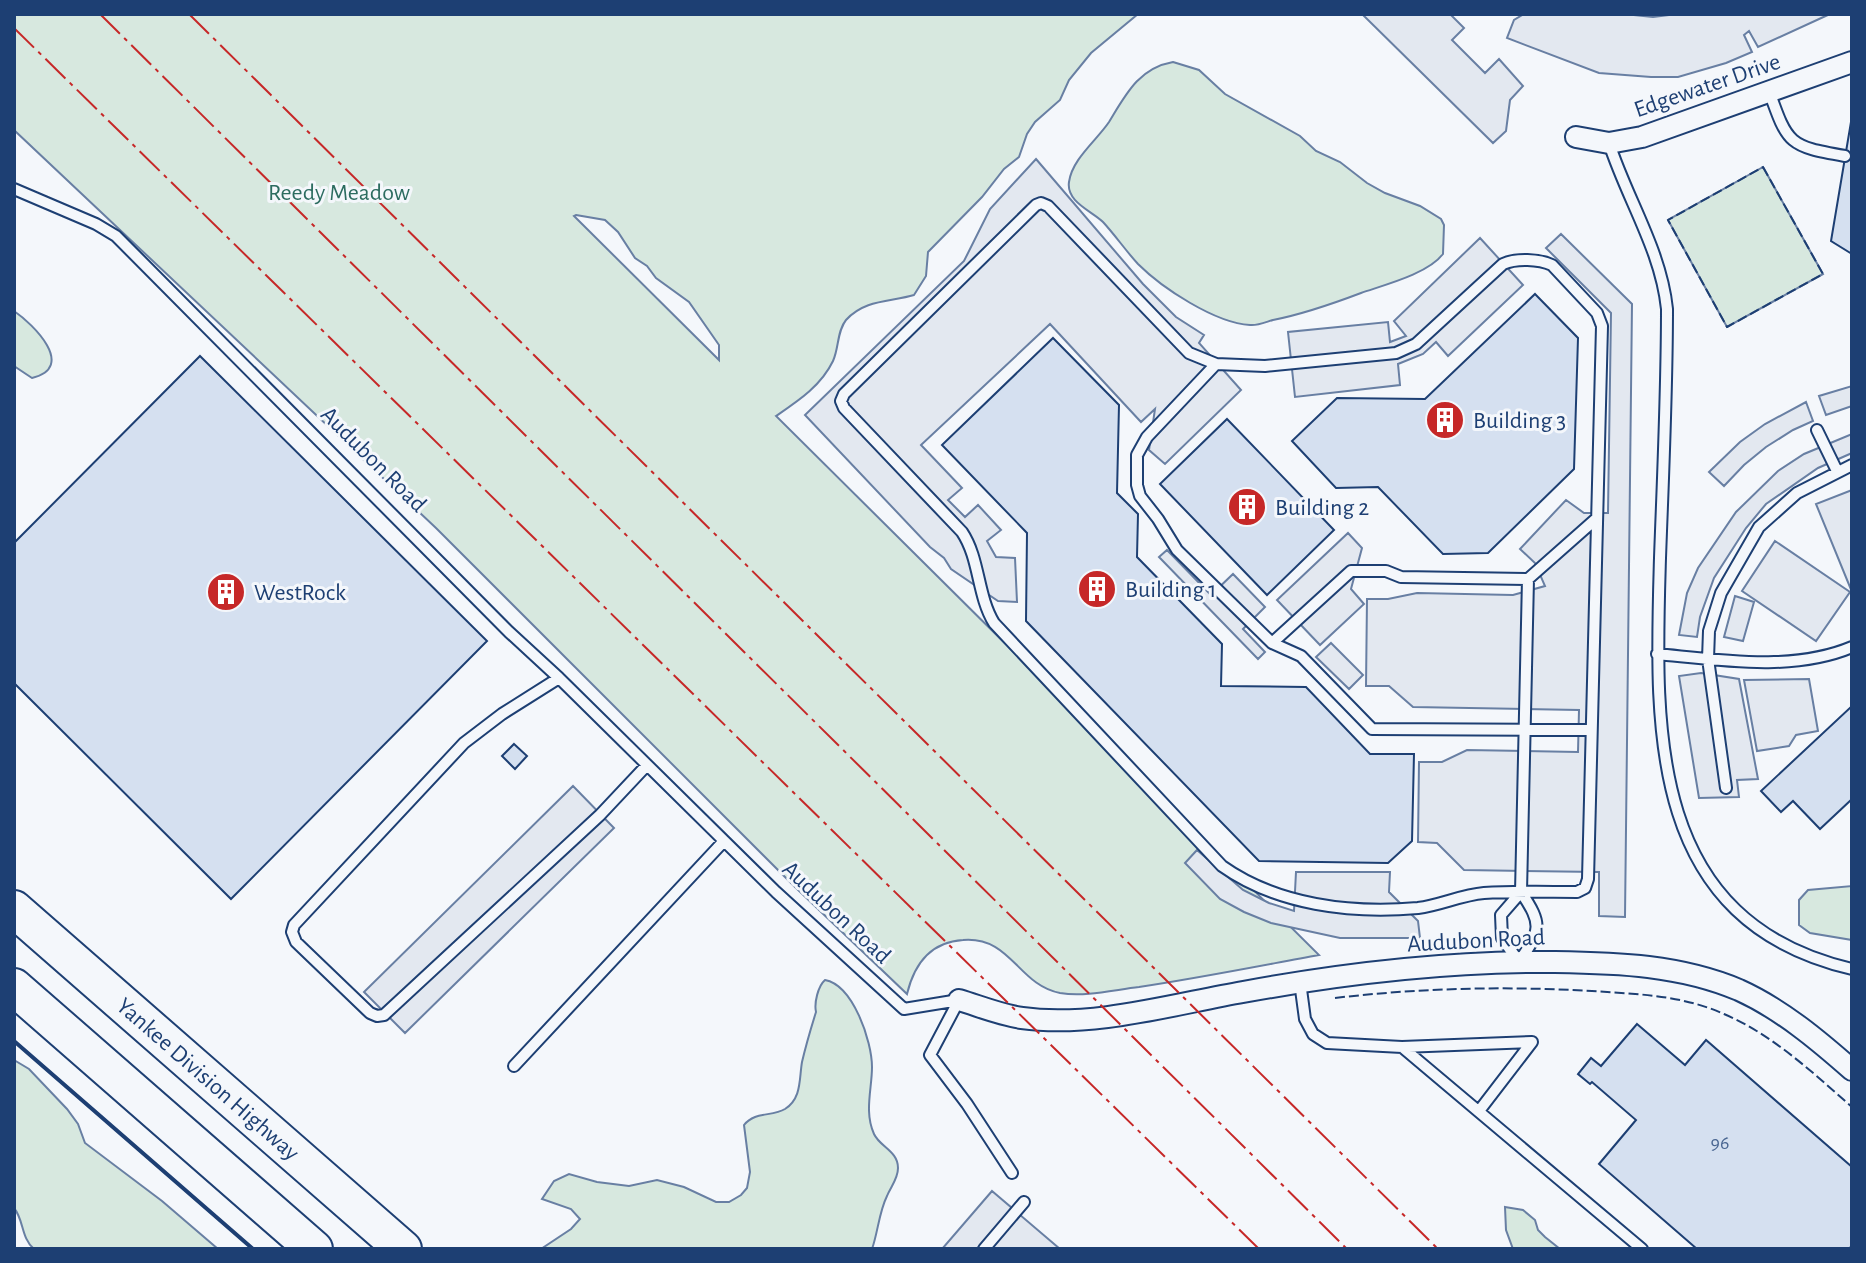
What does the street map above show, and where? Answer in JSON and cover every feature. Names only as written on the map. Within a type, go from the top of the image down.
[{"type":"highway","name":"Yankee Division Highway","points":[[14,909],[403,1249]]},
{"type":"highway","points":[[14,987],[314,1249]]},
{"type":"street","name":"Edgewater Drive","points":[[1576,137],[1609,143],[1642,137],[1852,62]]},
{"type":"street","name":"Audubon Road","points":[[959,1000],[1015,1017],[1072,1020],[1300,982],[1408,968],[1519,962],[1636,965],[1663,968],[1715,981],[1763,1002],[1822,1044],[1852,1070]]},
{"type":"lane","points":[[1769,91],[1783,130],[1790,140],[1806,149],[1845,156]]},
{"type":"lane","points":[[1609,143],[1620,177],[1660,270],[1667,309],[1657,654],[1662,725],[1672,793],[1693,854],[1734,910],[1757,930],[1829,964],[1852,969]]},
{"type":"lane","name":"Audubon Road","points":[[14,189],[96,224],[116,236],[509,632],[724,841],[904,1009],[959,1000]]},
{"type":"lane","points":[[1039,203],[1048,206],[1189,353],[1216,364],[1293,364],[1396,353],[1416,344],[1505,263],[1548,263],[1594,310],[1601,322],[1597,518],[1586,885],[1577,892],[1473,895],[1419,908],[1382,909],[1304,902],[1267,890],[1222,866],[994,623],[985,603],[970,546],[962,532],[844,408],[841,401],[844,394],[1039,203]]},
{"type":"lane","points":[[1216,364],[1147,437],[1137,455],[1137,485],[1140,496],[1177,550],[1272,643],[1301,656],[1372,729],[1591,730]]},
{"type":"lane","points":[[1817,430],[1837,471]]},
{"type":"lane","points":[[1726,788],[1708,659],[1709,631],[1721,593],[1759,527],[1797,493],[1852,465]]},
{"type":"lane","points":[[1272,643],[1353,570],[1386,571],[1401,577],[1528,579],[1597,518]]},
{"type":"lane","points":[[1521,892],[1501,915],[1502,938],[1519,962],[1536,937],[1536,915],[1521,892],[1528,579]]},
{"type":"lane","points":[[1657,654],[1708,659],[1803,660],[1830,656],[1852,647]]},
{"type":"lane","points":[[559,678],[502,714],[464,743],[294,925],[292,932],[296,942],[370,1013],[379,1016],[386,1014],[600,815],[647,765]]},
{"type":"lane","points":[[514,1066],[724,841]]},
{"type":"lane","points":[[1300,982],[1305,1019],[1313,1034],[1327,1043],[1402,1047],[1532,1042],[1479,1111]]},
{"type":"lane","points":[[959,1000],[930,1055],[967,1104],[1012,1173]]},
{"type":"lane","points":[[1402,1047],[1642,1249]]},
{"type":"lane","points":[[984,1249],[1024,1202]]},
{"type":"green space","name":"Reedy Meadow","points":[[14,14],[1138,14],[1091,53],[1069,80],[1060,100],[1035,122],[1019,157],[1004,169],[982,197],[928,252],[926,276],[914,295],[870,305],[853,313],[843,324],[833,361],[822,378],[801,399],[776,416],[1319,955],[1100,993],[1070,994],[1046,988],[1034,981],[992,945],[963,940],[941,945],[925,957],[914,974],[907,994],[795,887],[436,528],[14,130]],"holes":[[[574,216],[605,220],[618,232],[635,258],[689,302],[719,345],[719,360]]]},
{"type":"green space","points":[[1173,62],[1199,70],[1225,94],[1300,136],[1316,151],[1340,162],[1367,183],[1420,206],[1441,219],[1444,225],[1443,254],[1427,267],[1405,278],[1318,308],[1256,325],[1221,318],[1190,303],[1161,283],[1138,264],[1103,222],[1076,201],[1069,189],[1069,182],[1075,165],[1128,92],[1151,70]]},
{"type":"green space","points":[[1763,167],[1823,274],[1727,327],[1668,220]]},
{"type":"green space","points":[[14,311],[40,335],[51,355],[51,365],[32,378],[14,366]]},
{"type":"green space","points":[[1852,886],[1852,940],[1810,933],[1799,925],[1799,900],[1808,890]]},
{"type":"green space","points":[[825,980],[844,992],[865,1029],[872,1067],[871,1126],[897,1162],[897,1176],[884,1202],[872,1249],[541,1249],[571,1229],[580,1219],[571,1209],[542,1199],[554,1181],[569,1174],[629,1186],[657,1180],[684,1187],[716,1202],[729,1202],[741,1195],[747,1188],[750,1172],[744,1125],[758,1116],[785,1109],[794,1099],[816,1012],[817,995]]},
{"type":"green space","points":[[14,1060],[29,1069],[67,1109],[78,1124],[85,1143],[162,1201],[218,1249],[34,1249],[14,1208]]},
{"type":"green space","points":[[1505,1207],[1523,1210],[1535,1220],[1538,1230],[1560,1249],[1513,1249],[1506,1230]]},
{"type":"shaded area","points":[[1362,14],[1450,14],[1464,28],[1452,40],[1485,73],[1499,59],[1523,86],[1510,100],[1506,131],[1493,143]]},
{"type":"shaded area","points":[[1524,14],[1653,17],[1677,14],[1830,14],[1758,47],[1749,31],[1744,35],[1752,52],[1726,63],[1678,77],[1651,77],[1599,73],[1507,38],[1514,20]]},
{"type":"shaded area","points":[[1036,159],[1143,284],[1176,317],[1204,335],[1199,343],[1241,390],[1165,464],[1149,450],[1155,409],[1141,422],[1050,324],[921,445],[962,488],[948,500],[965,517],[978,505],[1001,530],[987,541],[996,557],[1015,558],[1017,602],[998,601],[951,569],[944,558],[805,415],[964,261],[990,209]]},
{"type":"shaded area","points":[[1561,234],[1632,304],[1625,917],[1599,916],[1599,872],[1464,870],[1437,843],[1418,842],[1419,762],[1442,762],[1467,750],[1578,752],[1579,710],[1413,707],[1389,686],[1366,686],[1367,599],[1388,599],[1417,593],[1513,595],[1545,586],[1535,563],[1520,549],[1566,500],[1584,513],[1608,513],[1611,313],[1546,248]]},
{"type":"shaded area","points":[[1480,238],[1523,285],[1448,356],[1436,342],[1423,354],[1398,364],[1400,385],[1295,397],[1288,332],[1388,322],[1390,342],[1406,336],[1394,321]]},
{"type":"shaded area","points":[[1852,386],[1852,406],[1826,415],[1819,396]]},
{"type":"shaded area","points":[[1806,402],[1813,421],[1766,447],[1724,486],[1709,472],[1740,442],[1765,424]]},
{"type":"shaded area","points":[[1852,434],[1852,453],[1818,468],[1766,504],[1746,528],[1714,578],[1700,617],[1697,637],[1679,635],[1687,593],[1698,568],[1736,512],[1778,471],[1804,454]]},
{"type":"shaded area","points":[[1852,490],[1852,592],[1816,504]]},
{"type":"shaded area","points":[[1348,533],[1362,548],[1351,589],[1364,604],[1320,645],[1277,600]]},
{"type":"shaded area","points":[[1775,541],[1850,592],[1816,641],[1742,591]]},
{"type":"shaded area","points":[[1167,550],[1211,595],[1233,574],[1265,607],[1243,629],[1265,652],[1258,659],[1159,557]]},
{"type":"shaded area","points":[[1735,596],[1754,602],[1743,641],[1724,637]]},
{"type":"shaded area","points":[[1331,643],[1363,675],[1349,689],[1316,657]]},
{"type":"shaded area","points":[[1701,673],[1739,679],[1758,779],[1737,780],[1739,797],[1699,798],[1679,676]]},
{"type":"shaded area","points":[[1809,679],[1818,731],[1796,735],[1789,746],[1757,751],[1744,680]]},
{"type":"shaded area","points":[[573,786],[614,828],[405,1033],[364,992]]},
{"type":"shaded area","points":[[1197,850],[1243,890],[1294,911],[1296,872],[1390,872],[1389,892],[1418,921],[1420,938],[1340,938],[1271,923],[1220,899],[1185,863]]},
{"type":"shaded area","points":[[992,1191],[1060,1249],[942,1249]]},
{"type":"building","points":[[1852,116],[1852,254],[1831,241]]},
{"type":"building","name":"Building 3","points":[[1535,294],[1578,338],[1574,469],[1488,553],[1443,554],[1378,487],[1336,488],[1292,441],[1337,398],[1425,399]]},
{"type":"building","name":"Building 1","points":[[1053,338],[1119,405],[1117,493],[1138,514],[1137,557],[1222,644],[1221,686],[1306,687],[1370,754],[1414,754],[1412,841],[1388,863],[1259,861],[1026,621],[1027,533],[942,445]]},
{"type":"building","name":"WestRock","points":[[200,356],[487,641],[231,899],[14,683],[14,543]]},
{"type":"building","name":"Building 2","points":[[1227,419],[1334,530],[1267,595],[1160,484]]},
{"type":"building","points":[[1852,706],[1852,799],[1820,829],[1793,801],[1781,812],[1761,791]]},
{"type":"building","points":[[514,744],[527,756],[515,769],[502,756]]},
{"type":"building","points":[[1637,1024],[1685,1065],[1706,1040],[1852,1167],[1852,1245],[1849,1249],[1697,1249],[1599,1164],[1636,1120],[1592,1082],[1590,1084],[1578,1074],[1591,1058],[1601,1066]]},
{"type":"fence","points":[[1763,167],[1823,274],[1727,327],[1668,220],[1763,167]]},
{"type":"fence","points":[[1335,998],[1495,988],[1592,991],[1675,999],[1724,1014],[1759,1032],[1852,1107]]},
{"type":"wall","points":[[14,1041],[253,1249]]},
{"type":"power","points":[[100,14],[1347,1249]]},
{"type":"power","points":[[189,14],[1438,1249]]},
{"type":"power","points":[[14,28],[1259,1249]]},
{"type":"place","name":"Building 3","points":[[1445,420]]},
{"type":"place","name":"Building 2","points":[[1247,507]]},
{"type":"place","name":"Building 1","points":[[1097,589]]},
{"type":"place","name":"WestRock","points":[[226,592]]}]
